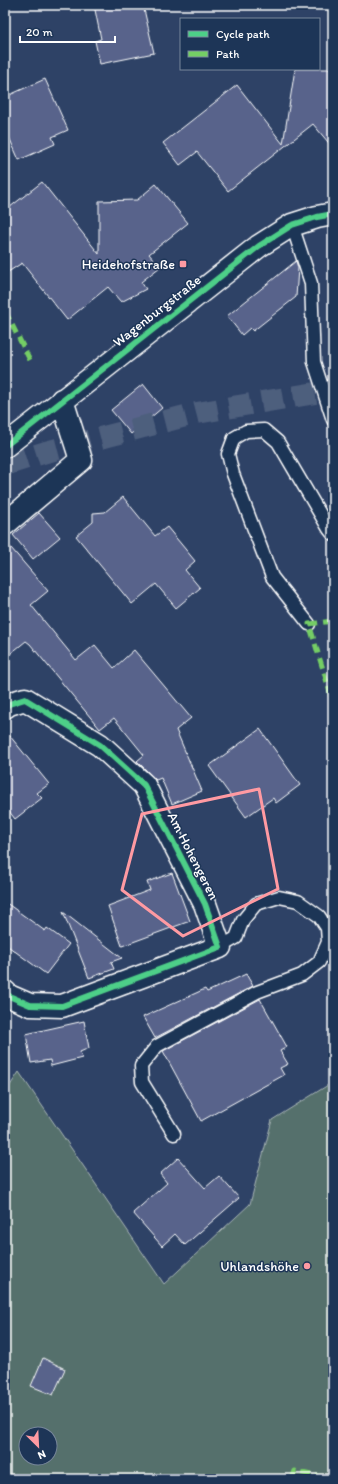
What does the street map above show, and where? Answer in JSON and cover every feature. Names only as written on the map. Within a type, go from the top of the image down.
[{"type":"street","name":"Wagenburgstraße","points":[[5,446],[259,246],[292,224],[333,214]]},
{"type":"street","points":[[5,524],[82,460],[62,400]]},
{"type":"street","name":"Am Hohengeren","points":[[6,704],[26,699],[100,745],[144,785],[205,904],[220,947]]},
{"type":"street","points":[[5,992],[10,996],[30,1005],[62,1006],[220,947]]},
{"type":"lane","points":[[292,224],[311,283],[314,362],[333,420]]},
{"type":"lane","points":[[309,624],[272,577],[233,474],[228,454],[234,438],[246,430],[264,430],[278,442],[333,534]]},
{"type":"lane","points":[[174,1134],[142,1082],[141,1066],[157,1046],[257,992],[302,975],[320,962],[328,942],[327,928],[319,916],[298,901],[279,897],[256,904],[243,920],[236,938],[220,947]]},
{"type":"highlighted area","points":[[259,789],[278,889],[183,936],[122,890],[142,814]]},
{"type":"green space","points":[[333,297],[333,380],[328,364],[330,317]]},
{"type":"green space","name":"Uhlandshöhe","points":[[19,1072],[164,1284],[250,1204],[272,1120],[333,1082],[333,1479],[5,1479],[5,1093]]},
{"type":"building","points":[[94,5],[143,5],[154,53],[100,64],[95,41],[101,39]]},
{"type":"building","points":[[333,69],[333,148],[313,124],[228,191],[197,152],[180,165],[163,143],[237,85],[283,144],[295,70]]},
{"type":"building","points":[[45,79],[68,130],[52,137],[55,144],[19,160],[5,128],[5,97]]},
{"type":"building","points":[[42,182],[99,254],[99,201],[137,200],[156,184],[188,223],[149,254],[160,267],[141,282],[146,289],[121,302],[108,287],[67,320],[22,263],[5,274],[5,211]]},
{"type":"building","points":[[296,261],[298,268],[296,297],[253,331],[250,328],[242,335],[227,316]]},
{"type":"building","points":[[143,384],[162,408],[131,434],[111,410]]},
{"type":"building","points":[[123,497],[155,536],[167,527],[195,561],[185,570],[200,588],[176,608],[156,584],[132,604],[76,536],[93,522],[93,513],[105,512]]},
{"type":"building","points":[[39,513],[60,537],[33,559],[13,535]]},
{"type":"building","points":[[5,541],[48,591],[31,605],[76,660],[95,645],[114,668],[134,650],[191,718],[176,730],[202,791],[172,804],[161,778],[156,780],[137,761],[144,755],[114,718],[100,729],[30,644],[26,641],[5,658]]},
{"type":"building","points":[[260,729],[300,785],[276,803],[273,798],[246,817],[209,766]]},
{"type":"building","points":[[5,730],[49,784],[37,793],[42,798],[15,819],[5,806]]},
{"type":"building","points":[[172,873],[190,921],[122,946],[108,906],[150,890],[147,882]]},
{"type":"building","points":[[5,902],[45,931],[47,928],[69,944],[46,974],[5,944]]},
{"type":"building","points":[[63,912],[122,958],[111,962],[114,969],[89,978]]},
{"type":"building","points":[[246,974],[253,986],[155,1038],[143,1017],[205,989],[207,992]]},
{"type":"building","points":[[260,999],[287,1047],[280,1051],[288,1064],[280,1068],[284,1075],[201,1121],[163,1051]]},
{"type":"building","points":[[84,1021],[89,1048],[80,1052],[82,1058],[51,1066],[50,1060],[31,1063],[26,1034]]},
{"type":"building","points":[[178,1158],[205,1188],[219,1176],[239,1198],[185,1245],[175,1234],[162,1246],[133,1213],[167,1183],[160,1174]]},
{"type":"building","points":[[43,1358],[65,1369],[53,1395],[31,1386]]},
{"type":"tunnel","points":[[5,465],[46,452],[197,413],[333,390]]},
{"type":"marked path","points":[[5,311],[31,362]]},
{"type":"marked path","points":[[333,621],[309,624],[330,692],[333,707]]},
{"type":"marked path","points":[[292,1479],[295,1471],[329,1479]]},
{"type":"cycle path","points":[[5,446],[259,246],[292,225],[317,217],[333,214]]},
{"type":"cycle path","points":[[5,707],[9,704],[25,699],[100,745],[144,785],[205,904],[220,947],[62,1006],[30,1005],[9,996],[5,992]]},
{"type":"place","name":"Heidehofstraße","points":[[183,264]]},
{"type":"place","name":"Uhlandshöhe","points":[[307,1266]]}]
